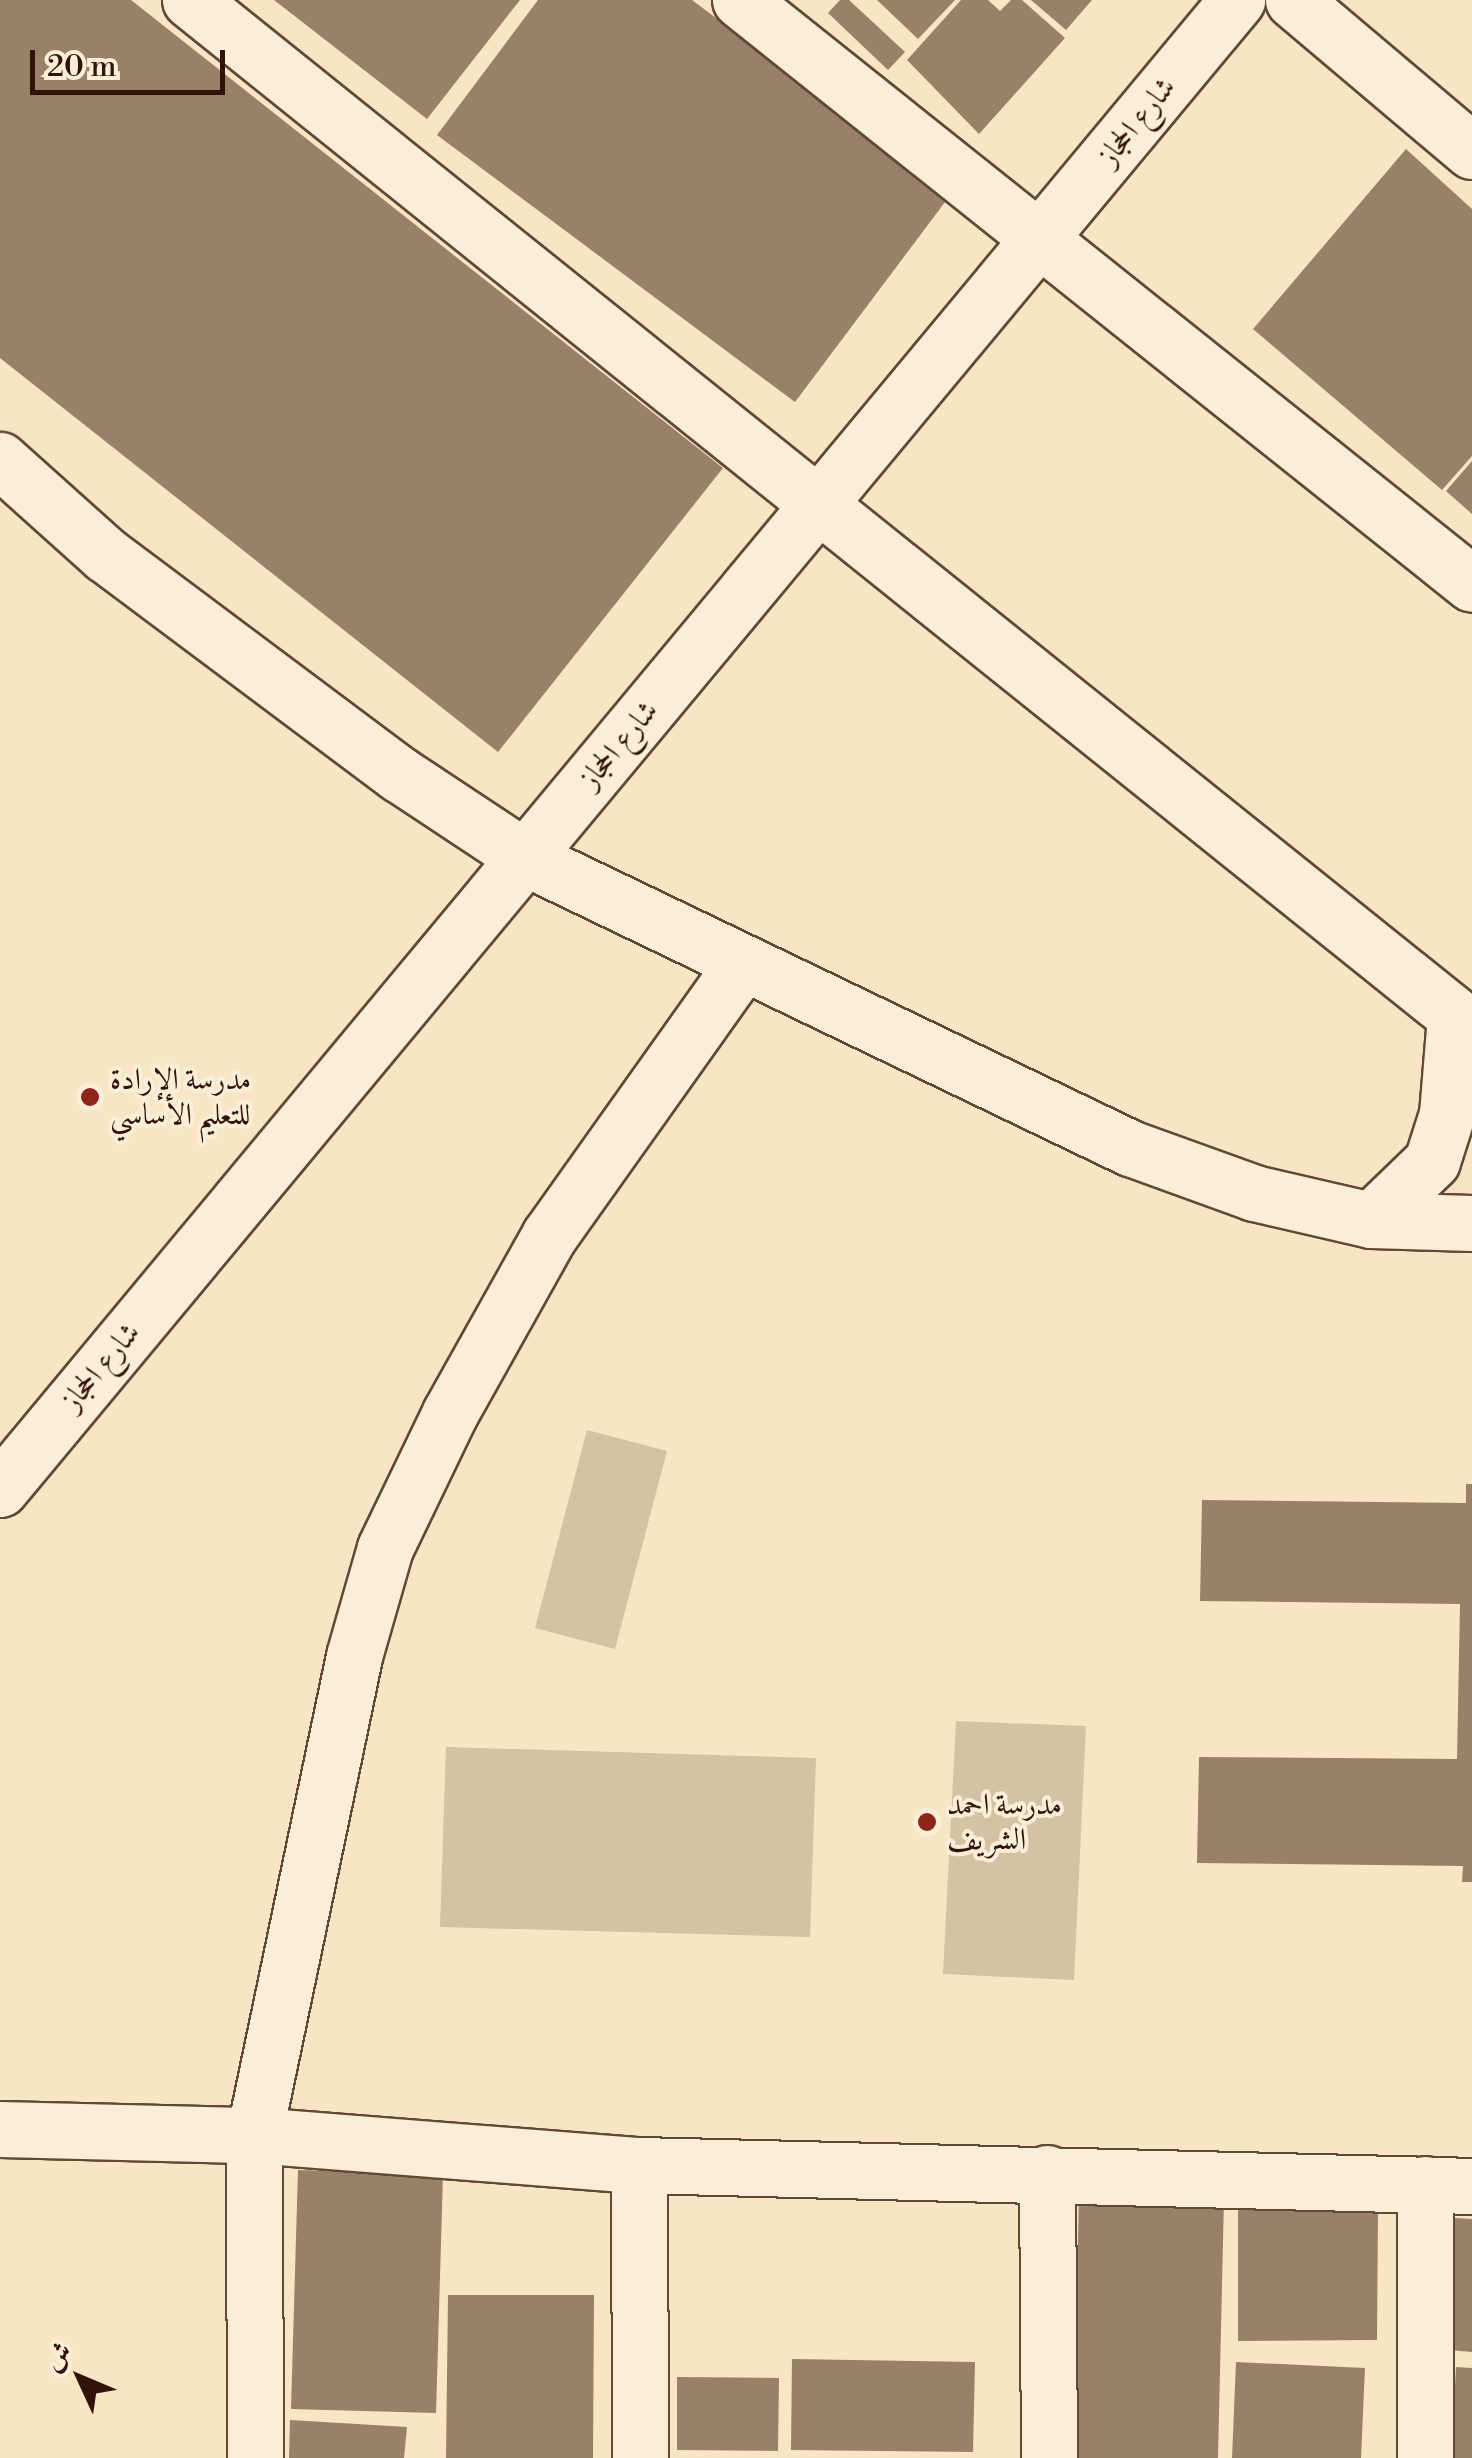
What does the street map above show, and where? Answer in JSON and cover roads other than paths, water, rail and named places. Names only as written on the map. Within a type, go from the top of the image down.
[{"type":"street","points":[[190,0],[1464,1022],[1448,1114],[1432,1160],[1371,1220]]},
{"type":"street","points":[[740,0],[1044,236],[1472,584]]},
{"type":"street","name":"شارع الحجاز","points":[[0,1489],[1237,0]]},
{"type":"street","points":[[1293,0],[1472,151]]},
{"type":"street","points":[[0,460],[106,555],[399,774],[526,858],[741,966],[1130,1148],[1254,1193],[1371,1220],[1472,1223]]},
{"type":"street","points":[[255,2458],[254,2135],[354,1656],[385,1548],[450,1412],[549,1236],[741,966]]},
{"type":"street","points":[[0,2129],[254,2135],[639,2165],[1047,2172],[1449,2185],[1425,2458]]},
{"type":"street","points":[[639,2165],[640,2458]]},
{"type":"street","points":[[1047,2172],[1049,2458]]},
{"type":"place","name":"مدرسة الإرادة للتعليم الأساسي","points":[[90,1097]]},
{"type":"place","name":"مدرسة احمد الشريف","points":[[927,1822]]}]
